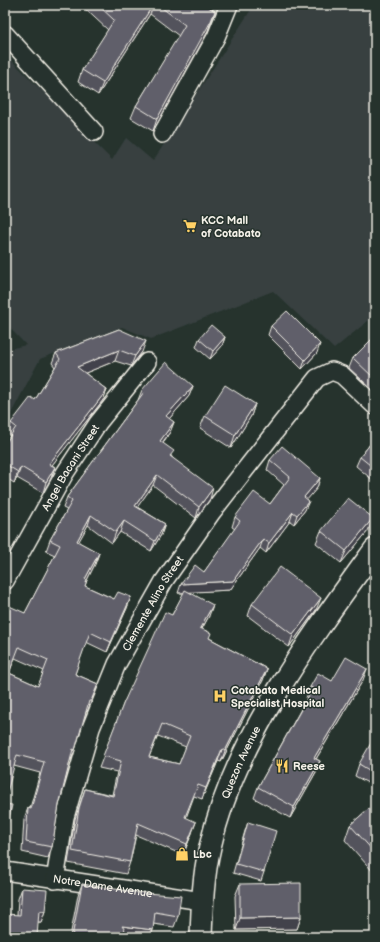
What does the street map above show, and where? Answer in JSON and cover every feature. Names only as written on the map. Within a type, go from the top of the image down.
[{"type":"main road","name":"Quezon Avenue","points":[[201,937],[202,901],[210,847],[226,798],[246,749],[282,684],[328,614],[375,549]]},
{"type":"street","points":[[162,134],[216,37],[229,5]]},
{"type":"street","points":[[5,34],[94,132]]},
{"type":"street","name":"Angel Bacani Street","points":[[5,581],[65,473],[98,423],[147,362]]},
{"type":"street","name":"Clemente Alino Street","points":[[55,880],[65,817],[91,728],[116,664],[164,581],[212,512],[317,378],[332,371],[342,375],[375,406]]},
{"type":"street","name":"Notre Dame Avenue","points":[[5,871],[55,880],[202,901]]},
{"type":"shaded area","name":"KCC Mall of Cotabato","points":[[254,5],[375,5],[375,315],[334,349],[273,291],[151,339],[122,327],[40,359],[5,425],[5,350],[26,345],[5,323],[5,54],[112,160],[126,138],[153,161]]},
{"type":"building","points":[[98,5],[153,5],[103,83],[82,70],[114,20]]},
{"type":"building","points":[[158,5],[205,5],[215,11],[211,21],[157,119],[136,106],[185,25]]},
{"type":"building","points":[[287,311],[320,344],[305,360],[271,326]]},
{"type":"building","points":[[211,325],[225,337],[213,351],[199,339]]},
{"type":"building","points":[[119,329],[146,341],[135,356],[119,350],[77,367],[107,390],[49,464],[55,467],[46,482],[21,467],[18,472],[5,464],[5,444],[16,427],[11,423],[31,397],[35,400],[60,359],[56,353]]},
{"type":"building","points":[[375,336],[375,379],[353,358]]},
{"type":"building","points":[[166,362],[193,386],[166,416],[174,422],[160,441],[174,451],[170,456],[213,488],[199,507],[157,475],[135,506],[165,524],[155,541],[124,521],[116,532],[91,515],[77,541],[99,553],[85,579],[87,580],[85,586],[114,599],[118,592],[131,597],[111,642],[90,632],[75,674],[98,684],[91,701],[89,701],[75,750],[73,749],[59,805],[52,847],[26,842],[28,808],[31,809],[44,762],[17,755],[5,800],[5,610],[7,605],[25,613],[60,545],[50,540],[72,501],[67,497],[144,392],[142,390]],"holes":[[[19,647],[48,660],[38,686],[9,673]]]},
{"type":"building","points":[[225,385],[255,404],[235,435],[205,416]]},
{"type":"building","points":[[375,438],[375,469],[360,457]]},
{"type":"building","points":[[282,446],[320,478],[304,497],[309,501],[297,515],[293,512],[269,543],[263,539],[233,581],[181,584],[195,565],[204,572],[240,521],[235,517],[254,492],[270,504],[290,477],[270,460]]},
{"type":"building","points":[[348,498],[373,518],[346,551],[321,531]]},
{"type":"building","points":[[280,567],[321,598],[293,635],[252,604]]},
{"type":"building","points":[[185,590],[213,605],[200,628],[211,633],[209,638],[267,669],[225,751],[222,749],[206,788],[198,785],[185,817],[196,822],[187,844],[138,823],[130,862],[72,851],[79,808],[85,789],[113,796],[121,761],[103,756],[124,702],[165,612],[172,615]],"holes":[[[162,724],[190,736],[179,764],[149,757]]]},
{"type":"building","points":[[346,657],[367,669],[314,758],[320,761],[294,807],[258,787],[313,688],[310,687],[318,673],[332,681]]},
{"type":"building","points":[[375,736],[375,767],[372,772],[359,764]]},
{"type":"building","points":[[375,803],[375,853],[350,825]]},
{"type":"building","points":[[5,804],[12,805],[8,822],[5,821]]},
{"type":"building","points":[[248,822],[276,831],[264,872],[236,864]]},
{"type":"building","points":[[301,883],[301,917],[240,918],[240,884]]},
{"type":"building","points":[[82,884],[135,892],[181,896],[178,916],[155,912],[153,930],[122,926],[130,937],[72,937]]},
{"type":"building","points":[[22,888],[47,890],[45,911],[39,911],[37,937],[5,937],[5,914],[20,915]]},
{"type":"place","name":"KCC Mall of Cotabato","points":[[190,226]]},
{"type":"place","name":"Cotabato Medical Specialist Hospital","points":[[220,696]]},
{"type":"place","name":"Reese","points":[[282,766]]},
{"type":"place","name":"Lbc","points":[[182,854]]}]
